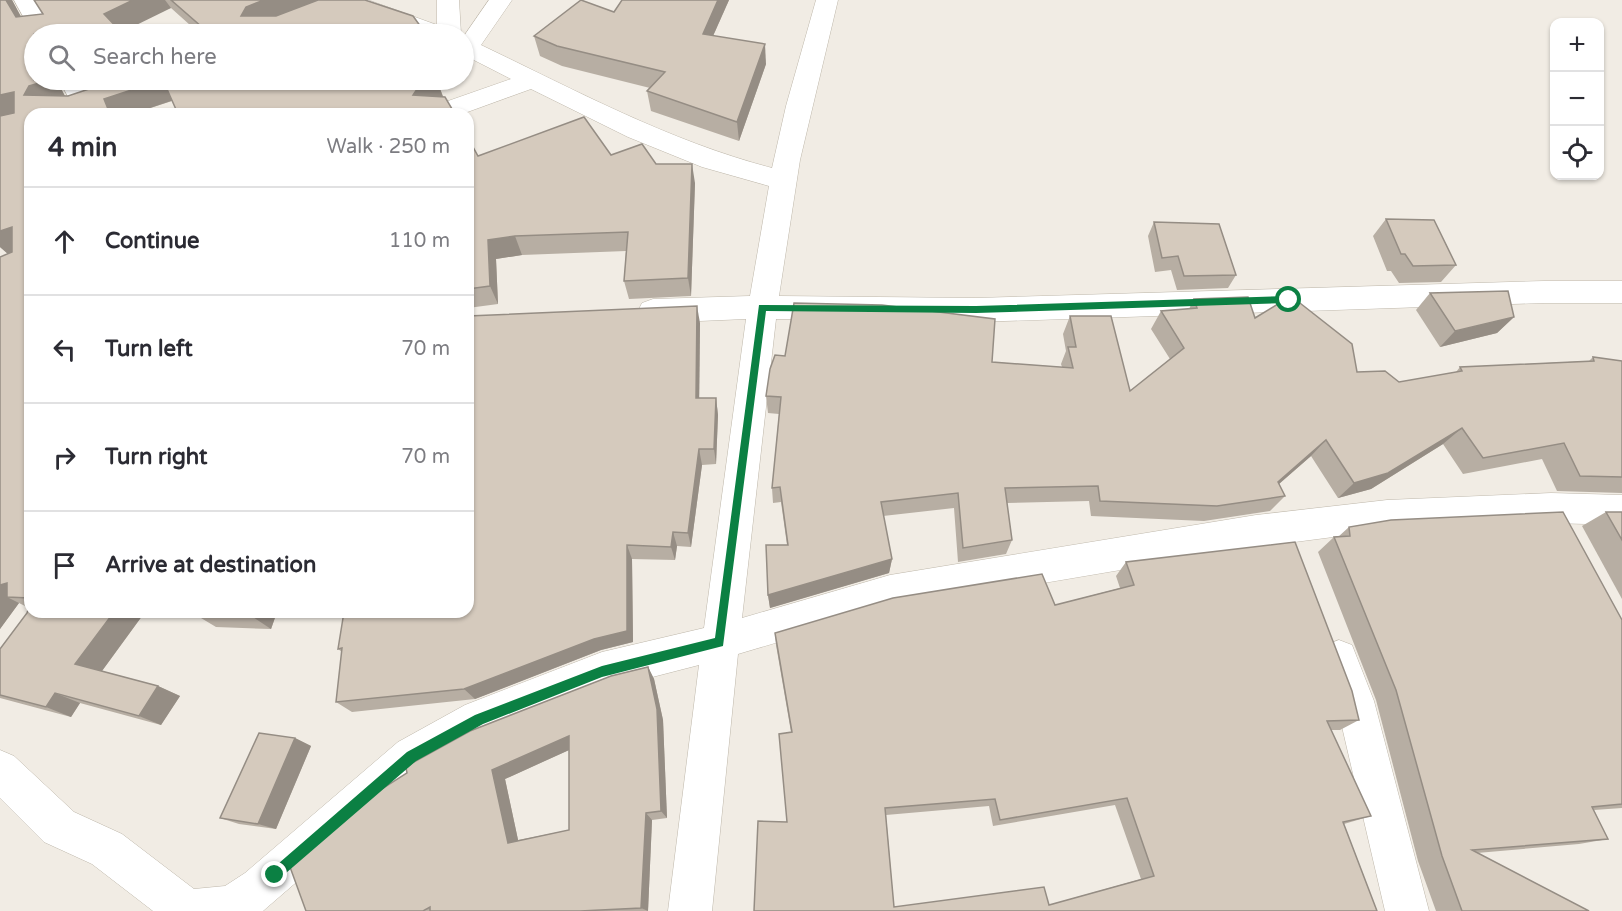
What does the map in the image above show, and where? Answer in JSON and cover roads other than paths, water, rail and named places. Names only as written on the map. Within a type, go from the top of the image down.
[{"type":"street","points":[[25,0],[39,24]]},
{"type":"street","points":[[448,0],[455,24]]},
{"type":"street","points":[[474,28],[501,0]]},
{"type":"street","points":[[690,911],[720,642],[762,307],[792,129],[827,0]]},
{"type":"street","points":[[342,4],[407,24]]},
{"type":"street","points":[[474,50],[534,79],[566,98],[647,135],[711,161],[783,180]]},
{"type":"street","points":[[454,108],[534,79]]},
{"type":"street","points":[[73,90],[76,108],[124,90]]},
{"type":"street","points":[[622,312],[762,307],[976,310],[1544,292],[1622,292]]},
{"type":"street","points":[[0,770],[59,827],[107,849],[188,911],[231,909],[260,888],[412,756],[479,719],[602,671],[720,642],[890,592],[1295,543],[1387,515],[1559,524],[1622,510]]},
{"type":"street","points":[[1326,625],[1355,701],[1407,911]]}]
